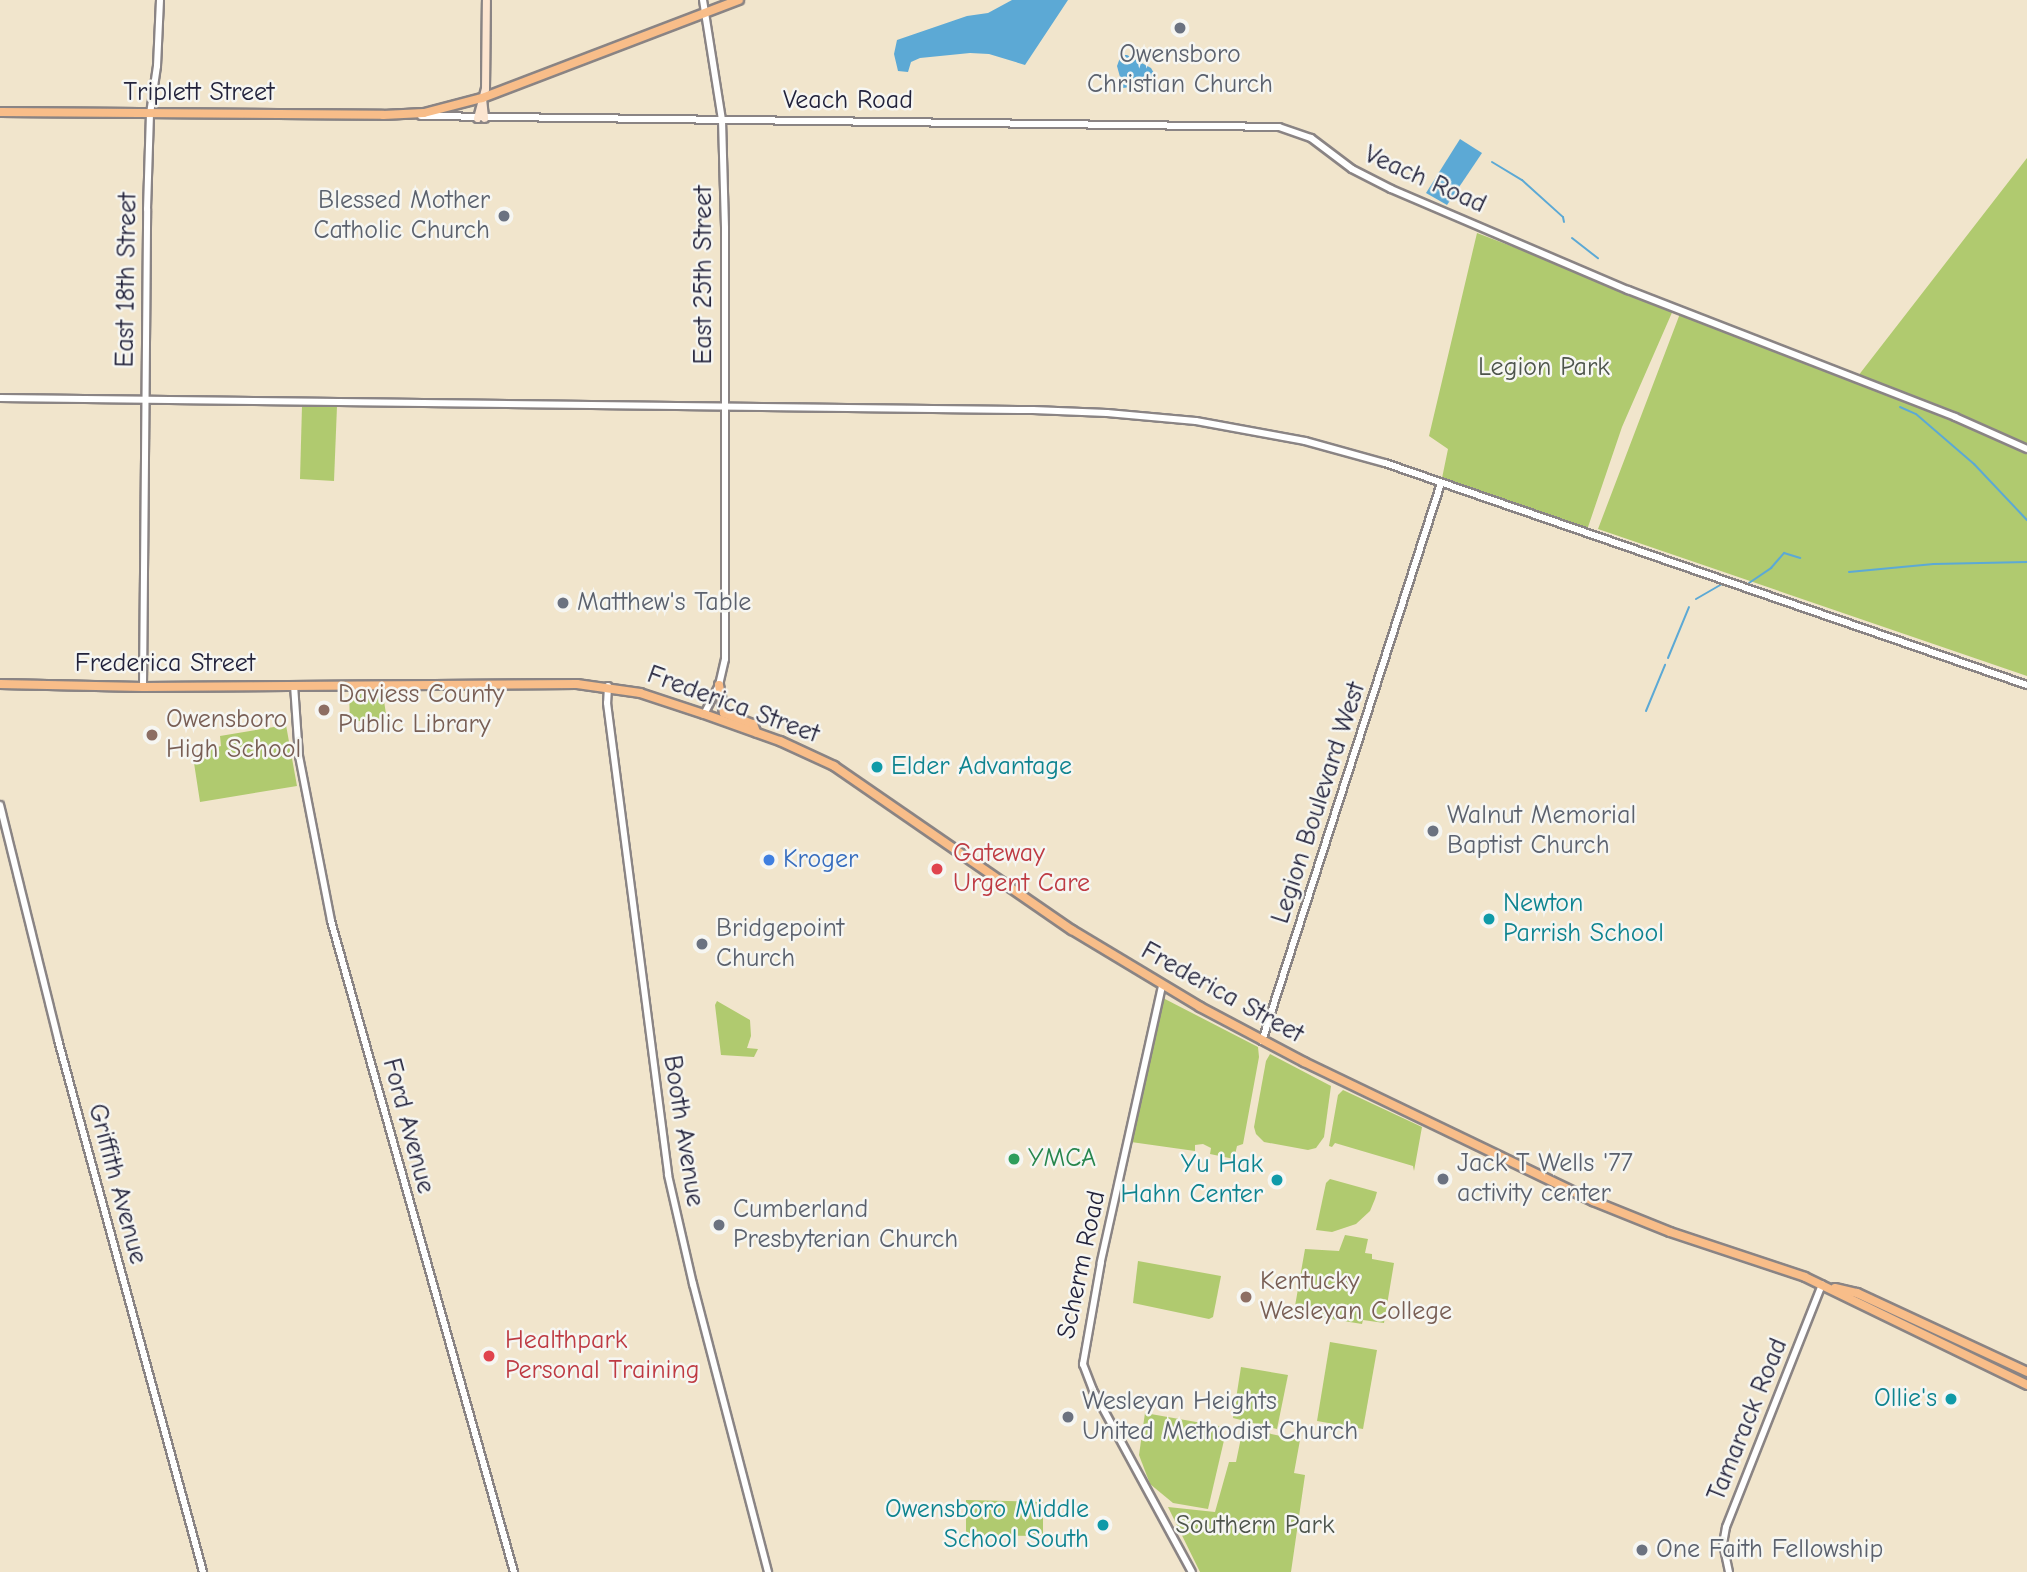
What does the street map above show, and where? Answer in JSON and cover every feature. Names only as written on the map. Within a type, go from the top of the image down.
[{"type":"main road","points":[[480,118],[486,0]]},
{"type":"main road","name":"Triplett Street","points":[[0,112],[398,115],[435,111],[482,98],[739,0]]},
{"type":"main road","name":"Frederica Street","points":[[0,684],[143,687],[537,683],[608,687],[640,693],[705,714],[797,747],[834,766],[1022,897],[1162,986],[1262,1041],[1593,1201],[1670,1232],[1822,1284],[1857,1293],[2027,1372]]},
{"type":"main road","points":[[719,685],[724,713],[753,724],[756,732]]},
{"type":"main road","name":"Frederica Street","points":[[1822,1284],[2027,1385]]},
{"type":"street","name":"East 18th Street","points":[[143,687],[144,400],[150,114],[157,65],[160,0]]},
{"type":"street","name":"East 25th Street","points":[[703,0],[722,120],[725,659],[719,685],[705,714]]},
{"type":"street","name":"Veach Road","points":[[398,115],[461,118],[1252,126],[1295,131],[1318,142],[1352,169],[1391,189],[1628,290],[1955,417],[2027,449]]},
{"type":"street","points":[[0,398],[1033,410],[1141,415],[1223,426],[1359,455],[2027,685]]},
{"type":"street","name":"Legion Boulevard West","points":[[1262,1041],[1441,483]]},
{"type":"street","name":"Ford Avenue","points":[[294,685],[299,756],[331,921],[514,1572]]},
{"type":"street","name":"Booth Avenue","points":[[608,687],[607,703],[668,1175],[693,1284],[768,1572]]},
{"type":"street","name":"Griffith Avenue","points":[[0,805],[58,1040],[203,1572]]},
{"type":"street","name":"Scherm Road","points":[[1162,986],[1101,1262],[1083,1364],[1092,1388],[1192,1572]]},
{"type":"street","name":"Tamarack Road","points":[[1729,1572],[1723,1544],[1726,1527],[1822,1284]]},
{"type":"green space","points":[[2027,158],[2027,676],[1598,529],[1681,311],[1858,376]]},
{"type":"green space","name":"Legion Park","points":[[1477,233],[1674,308],[1622,427],[1586,533],[1441,483],[1448,449],[1429,436]]},
{"type":"green space","points":[[302,406],[337,406],[334,481],[300,479]]},
{"type":"green space","points":[[349,694],[383,694],[387,721],[350,721]]},
{"type":"green space","points":[[286,725],[297,786],[200,802],[194,763],[201,762],[201,752],[221,746],[220,736]]},
{"type":"green space","points":[[1163,998],[1258,1047],[1259,1057],[1243,1144],[1237,1146],[1234,1159],[1210,1154],[1211,1148],[1203,1144],[1195,1145],[1195,1151],[1131,1142]]},
{"type":"green space","points":[[717,1001],[750,1020],[751,1036],[747,1048],[758,1049],[754,1057],[721,1055],[715,1005]]},
{"type":"green space","points":[[1270,1054],[1331,1086],[1324,1137],[1316,1148],[1308,1150],[1264,1142],[1256,1134],[1254,1127],[1266,1061]]},
{"type":"green space","points":[[1343,1090],[1422,1127],[1414,1171],[1413,1166],[1335,1143],[1332,1147],[1329,1146],[1338,1095]]},
{"type":"green space","points":[[1330,1179],[1377,1192],[1370,1211],[1356,1224],[1332,1232],[1316,1230],[1326,1183]]},
{"type":"green space","points":[[1345,1235],[1368,1239],[1365,1253],[1372,1254],[1372,1259],[1394,1263],[1384,1323],[1363,1320],[1362,1324],[1319,1317],[1320,1310],[1295,1306],[1305,1249],[1339,1251]]},
{"type":"green space","points":[[1138,1261],[1221,1276],[1213,1317],[1209,1319],[1133,1303]]},
{"type":"green space","points":[[1330,1342],[1377,1350],[1363,1429],[1317,1421]]},
{"type":"green space","points":[[1241,1367],[1288,1375],[1277,1429],[1233,1418]]},
{"type":"green space","points":[[1145,1413],[1219,1426],[1225,1436],[1208,1509],[1173,1503],[1150,1484],[1139,1455]]},
{"type":"green space","name":"Southern Park","points":[[1243,1428],[1300,1440],[1294,1473],[1305,1475],[1291,1572],[1200,1572],[1168,1507],[1215,1512],[1229,1462],[1236,1462]]},
{"type":"green space","points":[[966,1500],[1043,1502],[1043,1536],[966,1535]]},
{"type":"water","points":[[1012,0],[1068,0],[1025,65],[989,54],[970,53],[920,58],[911,62],[908,72],[898,71],[894,54],[897,40],[967,16],[988,13]]},
{"type":"water","points":[[1121,55],[1127,55],[1151,68],[1155,75],[1152,84],[1123,88],[1117,66]]},
{"type":"water","points":[[1460,139],[1482,153],[1447,205],[1426,193]]},
{"type":"waterway","points":[[1492,162],[1522,180],[1563,217],[1564,222]]},
{"type":"waterway","points":[[1572,238],[1598,258]]},
{"type":"waterway","points":[[1900,407],[1916,414],[1974,464],[2027,520]]},
{"type":"waterway","points":[[1749,583],[1771,568],[1784,553],[1800,558]]},
{"type":"waterway","points":[[1849,572],[1934,564],[2027,562]]},
{"type":"waterway","points":[[1696,599],[1722,584]]},
{"type":"waterway","points":[[1668,658],[1689,607]]},
{"type":"waterway","points":[[1646,711],[1665,665]]},
{"type":"place","name":"Owensboro Christian Church","points":[[1180,28]]},
{"type":"place","name":"Blessed Mother Catholic Church","points":[[504,216]]},
{"type":"place","name":"Matthew's Table","points":[[563,603]]},
{"type":"place","name":"Daviess County Public Library","points":[[324,710]]},
{"type":"place","name":"Owensboro High School","points":[[152,735]]},
{"type":"place","name":"Elder Advantage","points":[[877,767]]},
{"type":"place","name":"Walnut Memorial Baptist Church","points":[[1433,831]]},
{"type":"place","name":"Kroger","points":[[769,860]]},
{"type":"place","name":"Gateway Urgent Care","points":[[937,869]]},
{"type":"place","name":"Newton Parrish School","points":[[1489,919]]},
{"type":"place","name":"Bridgepoint Church","points":[[702,944]]},
{"type":"place","name":"YMCA","points":[[1014,1159]]},
{"type":"place","name":"Jack T Wells '77 activity center","points":[[1443,1179]]},
{"type":"place","name":"Yu Hak Hahn Center","points":[[1277,1180]]},
{"type":"place","name":"Cumberland Presbyterian Church","points":[[719,1225]]},
{"type":"place","name":"Kentucky Wesleyan College","points":[[1246,1297]]},
{"type":"place","name":"Healthpark Personal Training","points":[[489,1356]]},
{"type":"place","name":"Ollie's","points":[[1951,1399]]},
{"type":"place","name":"Wesleyan Heights United Methodist Church","points":[[1068,1417]]},
{"type":"place","name":"Owensboro Middle School South","points":[[1103,1525]]},
{"type":"place","name":"One Faith Fellowship","points":[[1642,1550]]}]
